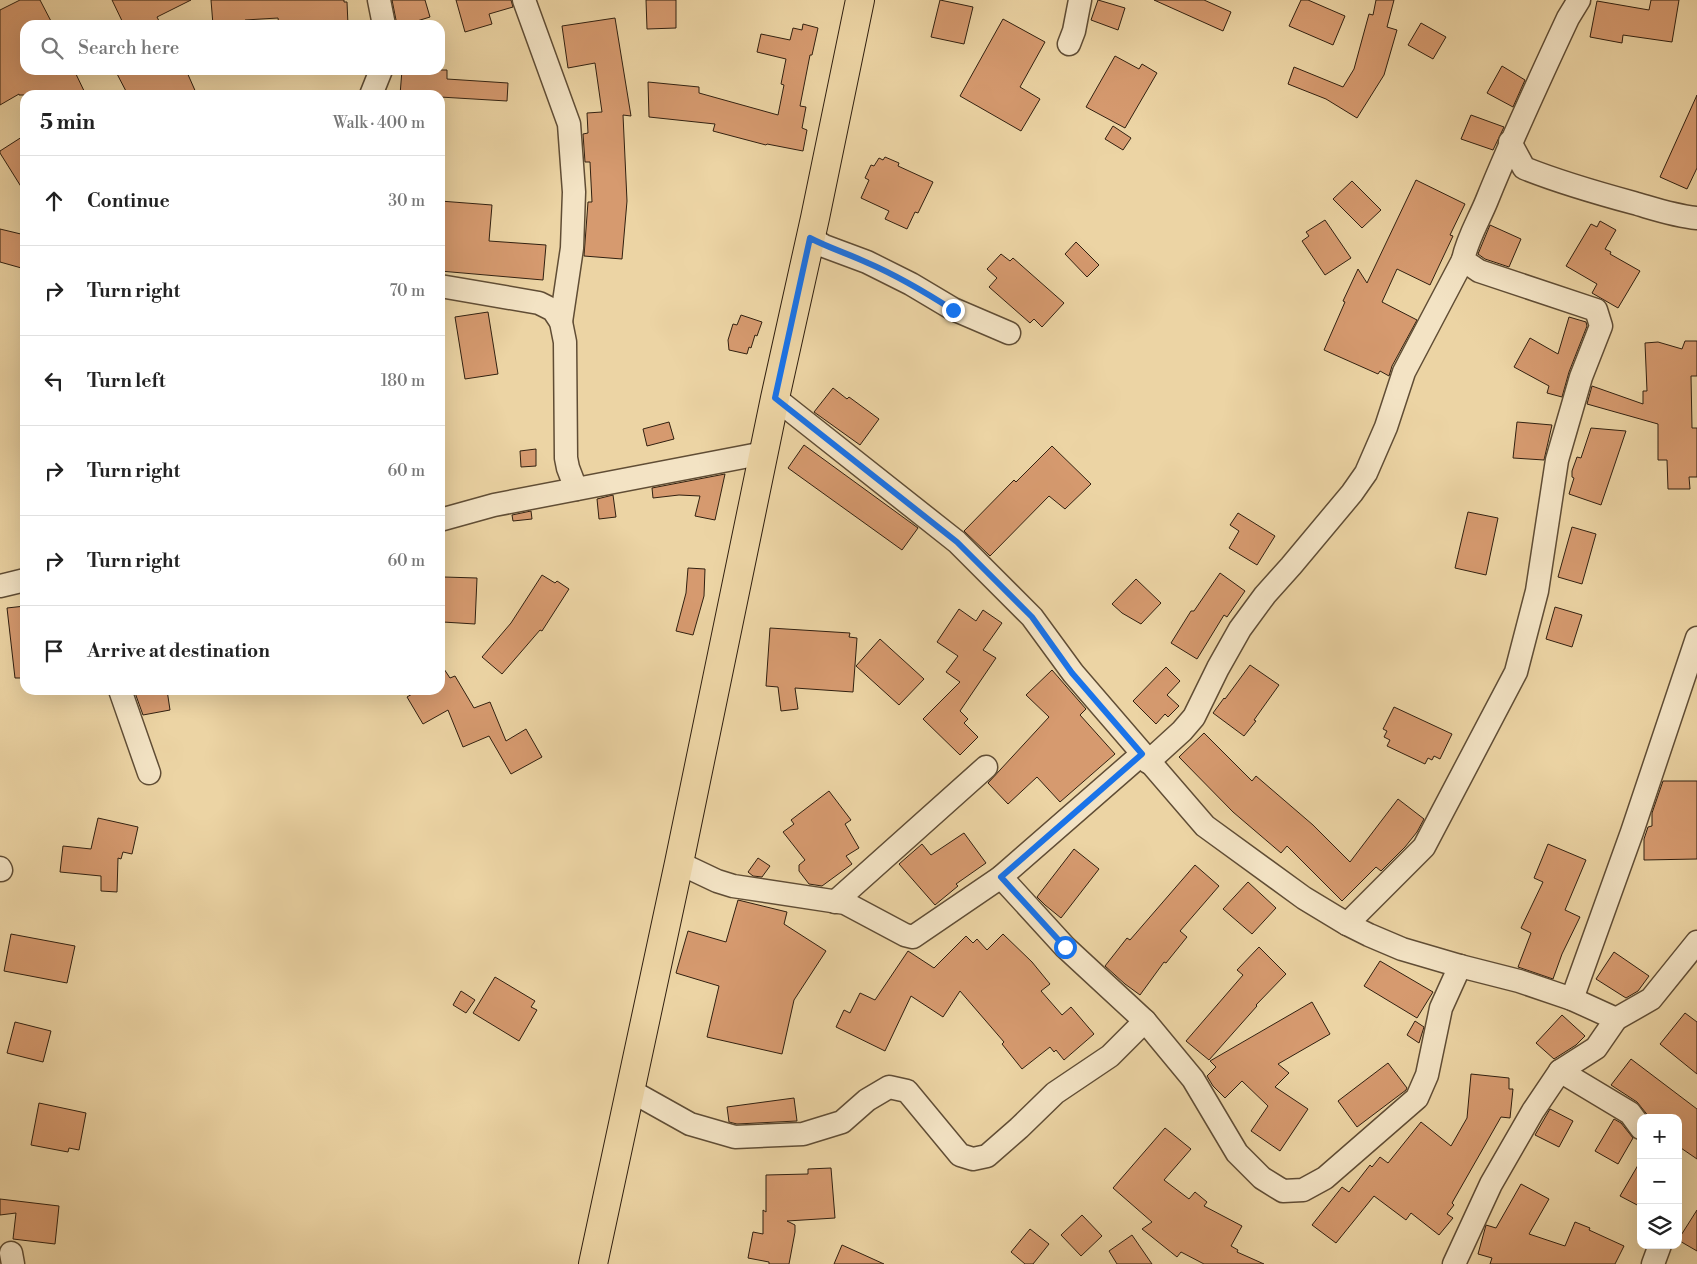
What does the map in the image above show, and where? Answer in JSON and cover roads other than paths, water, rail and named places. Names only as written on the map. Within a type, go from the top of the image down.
[{"type":"main road","points":[[592,1264],[631,1090],[860,0]]},
{"type":"street","points":[[379,0],[383,20]]},
{"type":"street","points":[[524,0],[569,124],[574,192],[572,248],[561,322]]},
{"type":"street","points":[[1069,44],[1074,31],[1080,0]]},
{"type":"street","points":[[679,863],[733,886],[845,903],[905,935],[913,937],[1001,877],[1145,758],[1182,731],[1194,717],[1240,629],[1264,595],[1291,566],[1366,473],[1386,427],[1404,372],[1463,260],[1465,248],[1482,213],[1510,142],[1578,0]]},
{"type":"street","points":[[373,90],[378,75]]},
{"type":"street","points":[[1510,142],[1524,168],[1542,176],[1682,217],[1697,218]]},
{"type":"street","points":[[810,238],[824,246],[867,262],[911,284],[953,310],[1010,333]]},
{"type":"street","points":[[1347,924],[1424,847],[1516,672],[1537,591],[1556,460],[1581,377],[1602,326],[1596,310],[1479,271],[1463,260]]},
{"type":"street","points":[[445,287],[539,303],[553,310],[561,322],[566,342],[566,458],[576,489]]},
{"type":"street","points":[[775,398],[957,542],[1032,617],[1072,673],[1205,826],[1304,898],[1347,924],[1402,948],[1460,966],[1520,981],[1572,999],[1616,1019]]},
{"type":"street","points":[[445,519],[494,505],[764,453]]},
{"type":"street","points":[[0,586],[20,581]]},
{"type":"street","points":[[1572,999],[1632,832],[1697,638]]},
{"type":"street","points":[[122,695],[149,773]]},
{"type":"street","points":[[835,902],[986,767]]},
{"type":"street","points":[[1001,877],[1065,947],[1145,1021],[1193,1079],[1237,1154],[1262,1178],[1282,1191],[1303,1190],[1325,1178],[1416,1098],[1427,1075],[1442,1008],[1460,966]]},
{"type":"street","points":[[1454,1264],[1491,1184],[1533,1111],[1560,1071],[1596,1048],[1616,1019],[1652,999],[1697,942]]},
{"type":"street","points":[[631,1090],[690,1124],[735,1137],[803,1134],[842,1122],[868,1100],[889,1087],[907,1091],[960,1155],[973,1159],[987,1156],[1055,1093],[1110,1056],[1145,1021]]},
{"type":"street","points":[[1560,1071],[1630,1112],[1637,1122]]},
{"type":"street","points":[[1653,1264],[1659,1249]]}]
